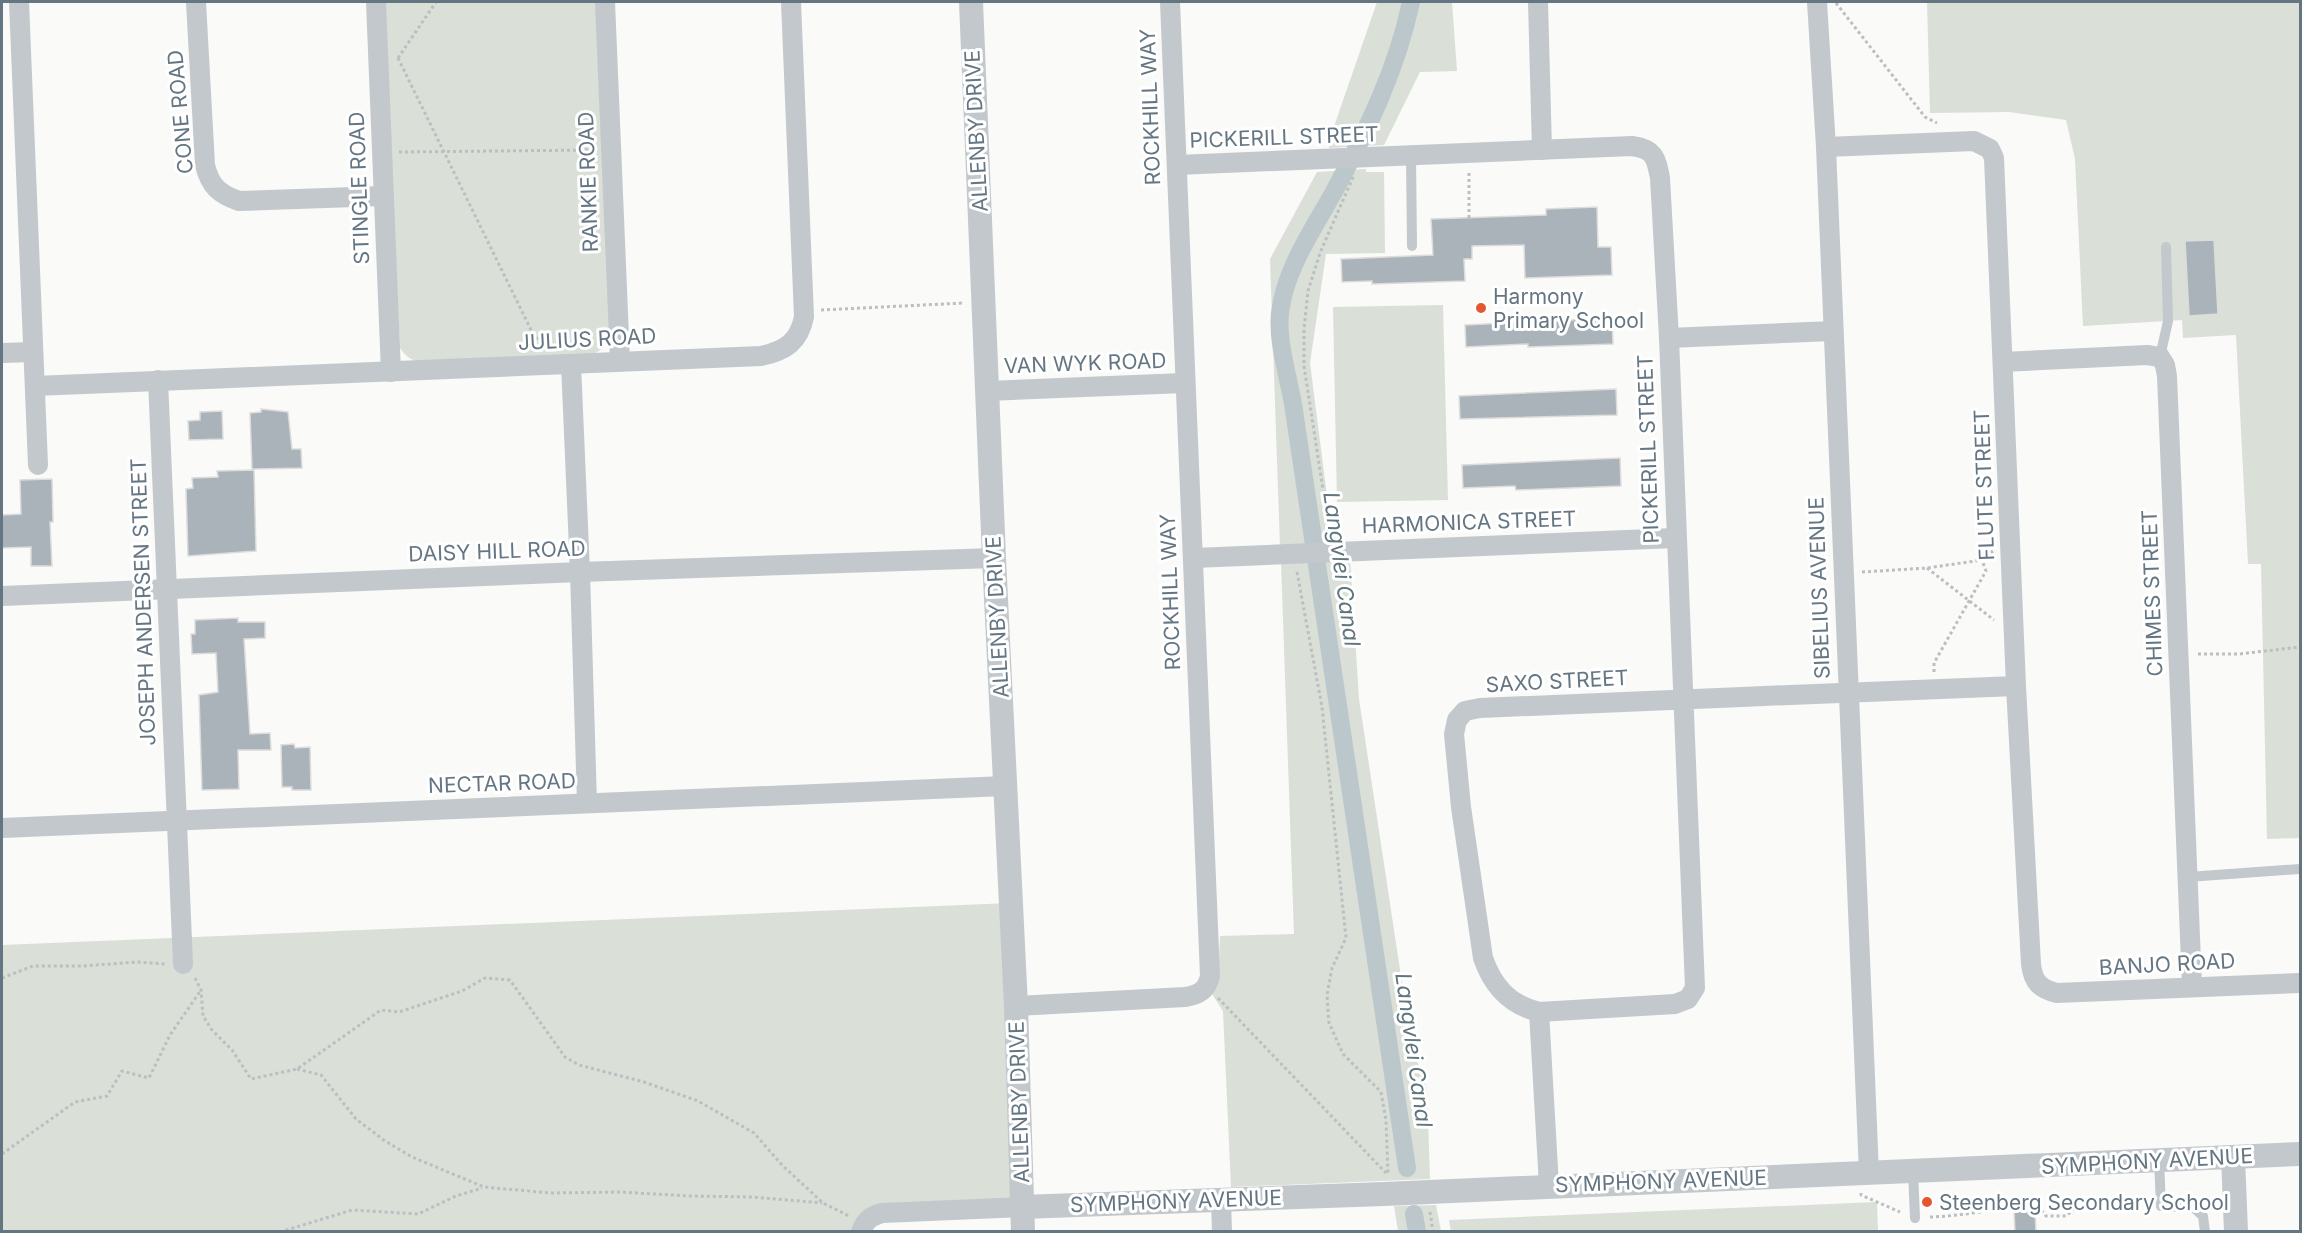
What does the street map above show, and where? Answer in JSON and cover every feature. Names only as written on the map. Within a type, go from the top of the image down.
[{"type":"street","points":[[19,2],[38,465]]},
{"type":"street","name":"CONE ROAD","points":[[196,2],[205,165],[214,189],[239,201],[384,196]]},
{"type":"street","name":"STINGLE ROAD","points":[[375,2],[391,372]]},
{"type":"street","name":"RANKIE ROAD","points":[[605,2],[620,361]]},
{"type":"street","name":"JULIUS ROAD","points":[[35,386],[761,356],[788,347],[796,339],[801,329],[804,305],[791,2]]},
{"type":"street","name":"ALLENBY DRIVE","points":[[970,2],[1016,1006],[1023,1232]]},
{"type":"street","name":"ROCKHILL WAY","points":[[1170,2],[1210,970],[1206,986]]},
{"type":"street","points":[[1538,2],[1542,150]]},
{"type":"street","name":"SIBELIUS AVENUE","points":[[1817,2],[1826,147],[1865,1178]]},
{"type":"street","name":"FLUTE STREET","points":[[1826,147],[1974,141],[1990,149],[1996,168],[2016,686],[2031,964],[2032,975],[2038,984]]},
{"type":"street","name":"PICKERILL STREET","points":[[1177,165],[1632,146],[1645,148],[1653,154],[1660,178],[1669,338],[1675,538],[1695,988],[1688,999],[1675,1004],[1539,1012]]},
{"type":"street","points":[[1669,338],[1833,331]]},
{"type":"street","points":[[2,353],[33,352]]},
{"type":"street","points":[[2003,362],[2147,355],[2160,357]]},
{"type":"street","name":"CHIMES STREET","points":[[2160,357],[2165,365],[2167,376],[2192,986]]},
{"type":"street","points":[[571,364],[580,572],[586,803]]},
{"type":"street","name":"JOSEPH ANDERSEN STREET","points":[[158,380],[183,964]]},
{"type":"street","name":"VAN WYK ROAD","points":[[988,391],[1184,383]]},
{"type":"street","name":"HARMONICA STREET","points":[[1194,558],[1675,538]]},
{"type":"street","name":"DAISY HILL ROAD","points":[[2,596],[580,572],[994,558]]},
{"type":"street","name":"SAXO STREET","points":[[1539,1012],[1524,1008],[1510,1000],[1497,987],[1483,958],[1461,807],[1454,734],[1457,720],[1466,711],[1480,708],[2016,686]]},
{"type":"street","name":"NECTAR ROAD","points":[[2,828],[1005,786]]},
{"type":"street","name":"BANJO ROAD","points":[[2038,984],[2046,991],[2057,993],[2301,983]]},
{"type":"street","points":[[1016,1006],[1185,997],[1199,994],[1206,986]]},
{"type":"street","points":[[1539,1012],[1549,1186]]},
{"type":"street","name":"SYMPHONY AVENUE","points":[[1022,1207],[1221,1200],[1390,1184],[1429,1201],[1549,1186],[1865,1178],[1913,1171],[2301,1154]]},
{"type":"street","points":[[2233,1157],[2236,1232]]},
{"type":"street","points":[[1221,1200],[1222,1232]]},
{"type":"street","points":[[862,1227],[873,1216],[882,1213],[1022,1207]]},
{"type":"lane","points":[[1411,155],[1412,246]]},
{"type":"lane","points":[[2160,357],[2168,321],[2166,247]]},
{"type":"lane","points":[[2188,877],[2301,868]]},
{"type":"lane","points":[[2159,1160],[2161,1206],[2193,1207],[2203,1216],[2205,1232]]},
{"type":"lane","points":[[1913,1171],[1916,1218]]},
{"type":"path","points":[[398,58],[436,2]]},
{"type":"path","points":[[1835,2],[1925,117],[1944,126]]},
{"type":"path","points":[[378,55],[398,58]]},
{"type":"path","points":[[398,58],[534,336],[571,364]]},
{"type":"path","points":[[382,152],[611,150]]},
{"type":"path","points":[[1468,153],[1469,218]]},
{"type":"path","points":[[1362,158],[1320,254],[1308,291],[1304,329],[1304,366],[1316,552],[1322,706],[1346,938],[1332,968],[1326,995],[1329,1023],[1343,1054],[1381,1092],[1386,1120],[1390,1184]]},
{"type":"path","points":[[804,305],[820,310],[984,303]]},
{"type":"path","points":[[1842,573],[1927,568],[1982,560],[2010,537]]},
{"type":"path","points":[[1935,689],[1934,663],[1986,571],[1982,560]]},
{"type":"path","points":[[1927,568],[2014,635]]},
{"type":"path","points":[[2179,654],[2239,654],[2301,647]]},
{"type":"path","points":[[2,978],[33,966],[83,966],[137,962],[183,964],[194,976],[201,990],[203,1016],[212,1030],[232,1050],[251,1079],[297,1069],[381,1010],[399,1012],[462,991],[485,978],[510,980],[565,1057],[579,1065],[644,1082],[698,1101],[754,1134],[783,1166],[823,1203],[862,1227]]},
{"type":"path","points":[[1206,986],[1390,1184]]},
{"type":"path","points":[[2,1154],[75,1102],[107,1096],[122,1071],[149,1078],[170,1035],[201,990]]},
{"type":"path","points":[[297,1069],[321,1075],[356,1119],[385,1141],[412,1157],[484,1187],[551,1193],[620,1192],[753,1197],[823,1203]]},
{"type":"path","points":[[1865,1178],[1861,1196],[1916,1218],[1963,1216],[2004,1207],[2038,1206],[2046,1216],[2067,1216],[2074,1209]]},
{"type":"path","points":[[280,1232],[352,1210],[418,1214],[456,1196],[484,1187]]},
{"type":"path","points":[[1429,1201],[1433,1232]]},
{"type":"shaded area","points":[[384,2],[597,2],[611,332],[607,343],[599,351],[591,355],[422,363],[409,358],[400,348]]},
{"type":"shaded area","points":[[1377,2],[1452,2],[1457,71],[1420,72],[1384,145],[1329,148],[1329,141]]},
{"type":"shaded area","points":[[1927,2],[2300,2],[2300,838],[2267,839],[2261,564],[2248,564],[2236,335],[2183,338],[2182,320],[2083,326],[2075,159],[2066,120],[2009,112],[1930,113]]},
{"type":"shaded area","points":[[1366,169],[1366,172],[1384,172],[1385,253],[1326,254],[1310,363],[1333,543],[1280,546],[1270,259],[1317,172]]},
{"type":"shaded area","points":[[1443,305],[1448,500],[1337,502],[1333,307]]},
{"type":"shaded area","points":[[1350,558],[1359,699],[1409,1029],[1408,1035],[1427,1089],[1430,1179],[1231,1187],[1223,1011],[1212,994],[1218,983],[1220,936],[1294,934],[1281,562]]},
{"type":"shaded area","points":[[1011,903],[1022,1207],[882,1213],[862,1232],[2,1231],[2,945]]},
{"type":"shaded area","points":[[1877,1202],[1878,1231],[1451,1232],[1449,1220]]},
{"type":"shaded area","points":[[1436,1205],[1441,1231],[1398,1231],[1394,1206]]},
{"type":"building","points":[[1597,207],[1598,247],[1611,247],[1612,275],[1525,278],[1524,245],[1472,246],[1472,259],[1464,259],[1465,281],[1372,284],[1372,281],[1342,282],[1341,259],[1433,255],[1431,219],[1546,215],[1546,209]]},
{"type":"building","points":[[2214,240],[2218,314],[2189,316],[2185,241]]},
{"type":"building","points":[[1612,318],[1613,344],[1466,347],[1465,325]]},
{"type":"building","points":[[1616,389],[1617,415],[1460,419],[1459,396]]},
{"type":"building","points":[[261,409],[288,412],[292,449],[301,449],[302,468],[252,469],[250,413],[261,412]]},
{"type":"building","points":[[222,411],[223,439],[189,440],[188,421],[200,420],[200,412]]},
{"type":"building","points":[[1620,458],[1621,486],[1516,490],[1515,486],[1463,488],[1462,465]]},
{"type":"building","points":[[254,470],[256,551],[188,556],[186,489],[193,488],[192,478],[218,477],[217,471]]},
{"type":"building","points":[[52,479],[53,522],[50,522],[52,566],[31,566],[31,547],[2,548],[2,515],[21,514],[20,480]]},
{"type":"building","points":[[238,618],[238,622],[265,622],[265,638],[244,639],[250,734],[270,733],[271,750],[238,750],[239,789],[202,790],[199,695],[218,692],[216,653],[192,654],[191,634],[195,634],[195,620]]},
{"type":"building","points":[[294,744],[295,748],[310,747],[311,790],[292,790],[292,787],[282,787],[281,745]]},
{"type":"building","points":[[2035,1210],[2036,1232],[2015,1232],[2014,1211]]},
{"type":"waterway","name":"Langvlei Canal","points":[[1407,1168],[1293,404],[1281,347],[1279,324],[1283,296],[1294,264],[1336,188],[1380,98],[1398,51],[1411,2]]},
{"type":"waterway","name":"Langvlei Canal","points":[[1414,1214],[1417,1232]]},
{"type":"place","name":"Harmony Primary School","points":[[1481,308]]},
{"type":"place","name":"Steenberg Secondary School","points":[[1927,1202]]}]
